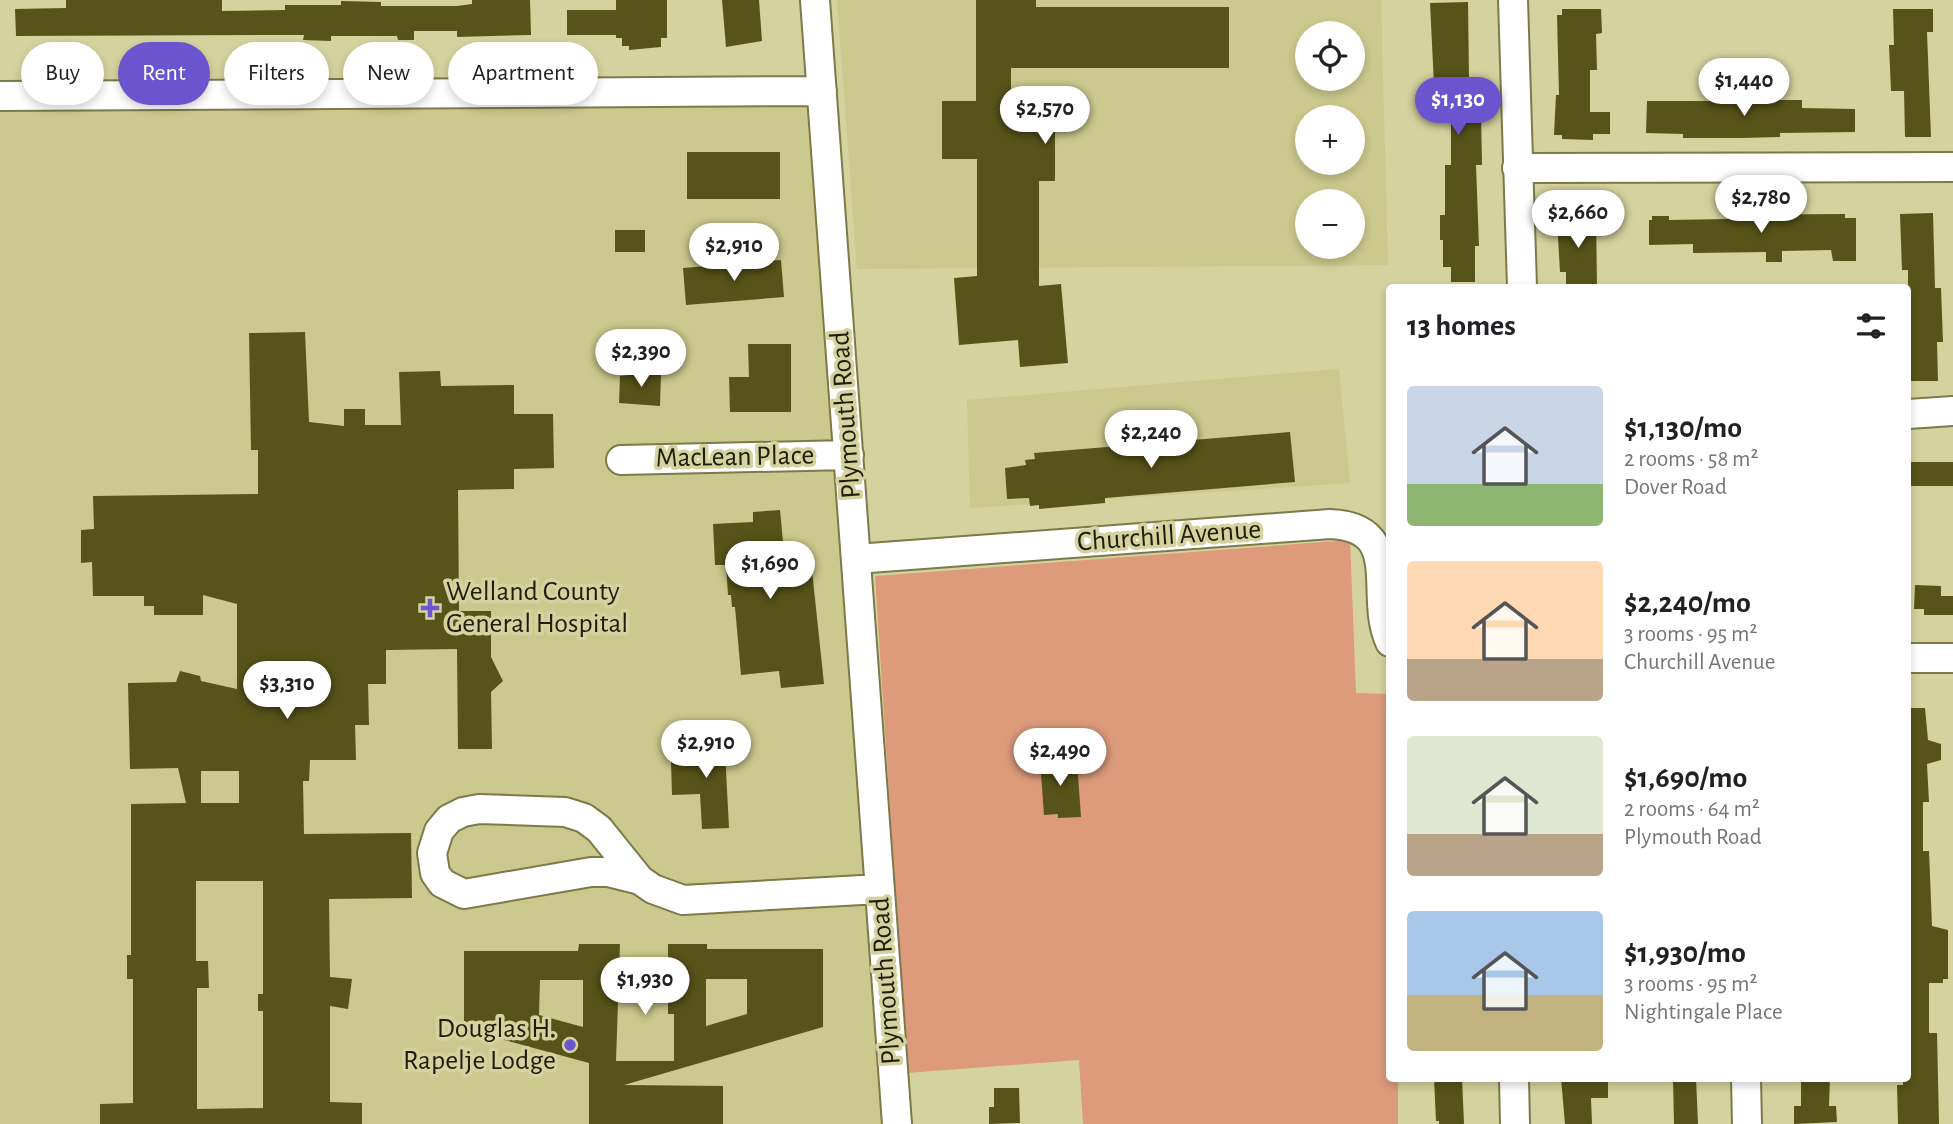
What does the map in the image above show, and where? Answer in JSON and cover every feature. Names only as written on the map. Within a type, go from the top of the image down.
[{"type":"street","name":"Plymouth Road","points":[[815,0],[897,1124]]},
{"type":"street","points":[[1513,0],[1522,284]]},
{"type":"street","points":[[0,96],[822,91]]},
{"type":"street","points":[[1517,168],[1953,167]]},
{"type":"street","points":[[1911,414],[1953,411]]},
{"type":"street","name":"MacLean Place","points":[[621,460],[849,455]]},
{"type":"street","name":"Churchill Avenue","points":[[856,559],[1330,524],[1347,526],[1364,532],[1379,551],[1382,616],[1386,629]]},
{"type":"street","points":[[1911,658],[1953,658]]},
{"type":"street","points":[[640,880],[599,829],[584,818],[565,811],[479,809],[463,812],[449,819],[439,831],[432,853],[435,873],[442,883],[464,894],[591,872],[608,872],[640,880],[668,896],[699,901],[880,889]]},
{"type":"street","points":[[1514,1082],[1515,1124]]},
{"type":"street","points":[[1746,1082],[1747,1124]]},
{"type":"shaded area","points":[[837,0],[1381,0],[1388,265],[857,269]]},
{"type":"shaded area","name":"Welland County General Hospital","points":[[822,91],[897,1124],[0,1124],[0,96],[21,96],[21,105],[104,105],[104,95],[118,95],[118,105],[210,105],[210,95],[224,95],[224,105],[329,105],[329,94],[343,94],[343,105],[434,105],[434,93],[448,93],[448,105],[598,105],[598,92]]},
{"type":"shaded area","points":[[1339,369],[1350,483],[970,508],[967,400]]},
{"type":"shaded area","points":[[1350,540],[1356,693],[1386,694],[1386,1082],[1398,1082],[1398,1124],[1083,1124],[1079,1060],[907,1073],[875,576]]},
{"type":"building","points":[[66,0],[222,0],[222,11],[285,10],[285,5],[341,5],[341,1],[381,2],[381,6],[457,6],[472,4],[472,0],[530,0],[531,35],[457,37],[457,31],[414,31],[414,40],[398,40],[397,36],[331,36],[331,41],[303,40],[304,35],[16,36],[15,9],[66,8]]},
{"type":"building","points":[[616,0],[667,0],[667,38],[661,38],[661,47],[629,50],[629,46],[622,46],[622,38],[616,38],[616,35],[567,35],[567,10],[616,10]]},
{"type":"building","points":[[722,0],[759,0],[762,41],[726,47]]},
{"type":"building","points":[[976,0],[1036,0],[1036,7],[1229,7],[1229,68],[1011,68],[1011,118],[1055,118],[1055,181],[1039,181],[1039,286],[1061,284],[1068,363],[1020,367],[1018,340],[959,345],[954,278],[977,276],[977,159],[942,159],[942,101],[976,101]]},
{"type":"building","points":[[1468,2],[1469,78],[1476,78],[1477,113],[1481,113],[1482,165],[1476,165],[1479,246],[1475,246],[1475,282],[1451,282],[1451,267],[1443,267],[1440,215],[1445,215],[1445,165],[1451,165],[1451,121],[1443,121],[1441,85],[1434,85],[1430,3]]},
{"type":"building","points":[[1562,9],[1601,9],[1602,33],[1596,34],[1597,70],[1590,70],[1590,112],[1610,112],[1610,134],[1593,134],[1593,140],[1562,139],[1562,135],[1554,135],[1556,95],[1559,95],[1557,15],[1562,15]]},
{"type":"building","points":[[1893,9],[1933,9],[1933,32],[1927,32],[1931,137],[1905,137],[1904,91],[1891,91],[1889,45],[1894,45]]},
{"type":"building","points":[[1720,95],[1780,95],[1780,100],[1802,100],[1802,108],[1855,109],[1855,132],[1780,133],[1780,137],[1741,138],[1683,138],[1683,134],[1646,133],[1647,101],[1720,101]]},
{"type":"building","points":[[687,152],[780,152],[780,199],[687,199]]},
{"type":"building","points":[[1933,213],[1935,288],[1941,288],[1943,342],[1937,342],[1938,381],[1911,381],[1911,284],[1908,284],[1908,270],[1902,270],[1900,214]]},
{"type":"building","points":[[1845,214],[1845,218],[1856,218],[1856,261],[1833,261],[1831,250],[1782,251],[1782,262],[1766,262],[1766,252],[1693,253],[1693,244],[1649,245],[1649,220],[1652,220],[1652,216],[1669,216],[1669,220],[1728,219],[1728,215]]},
{"type":"building","points":[[1596,215],[1597,284],[1566,284],[1566,272],[1560,272],[1557,220],[1565,220],[1565,216]]},
{"type":"building","points":[[615,230],[645,230],[645,252],[615,252]]},
{"type":"building","points":[[781,260],[784,297],[686,305],[683,268]]},
{"type":"building","points":[[305,332],[309,422],[344,426],[344,409],[365,409],[365,425],[401,425],[399,372],[440,371],[441,386],[514,385],[514,414],[553,414],[554,468],[514,469],[514,489],[458,490],[459,611],[491,611],[491,657],[503,681],[491,692],[492,749],[458,749],[457,649],[386,650],[386,684],[368,684],[369,725],[355,725],[356,760],[310,760],[309,781],[303,781],[304,834],[411,833],[412,898],[329,899],[330,977],[352,979],[348,1009],[330,1006],[330,1102],[362,1103],[362,1124],[100,1124],[100,1104],[133,1103],[133,979],[127,979],[127,955],[131,955],[131,804],[186,803],[178,768],[130,769],[128,683],[176,682],[180,671],[200,676],[201,681],[237,689],[237,604],[203,595],[203,615],[154,615],[154,606],[144,606],[144,596],[93,596],[92,562],[81,563],[81,530],[94,529],[93,496],[258,494],[258,450],[251,450],[249,333]],"holes":[[[201,771],[239,771],[239,803],[201,803]],[[196,881],[263,881],[263,994],[258,994],[258,1011],[263,1011],[263,1108],[197,1109],[197,988],[209,988],[208,961],[196,961]]]},
{"type":"building","points":[[748,344],[791,344],[791,412],[730,412],[729,377],[749,377]]},
{"type":"building","points":[[661,374],[660,406],[619,403],[620,376]]},
{"type":"building","points":[[1290,432],[1295,482],[1105,498],[1105,503],[1039,509],[1039,505],[1030,506],[1029,498],[1007,499],[1005,468],[1026,465],[1025,460],[1035,459],[1034,453]]},
{"type":"building","points":[[1911,462],[1953,462],[1953,486],[1911,486]]},
{"type":"building","points":[[780,510],[785,563],[811,561],[824,684],[781,688],[779,671],[741,675],[735,607],[732,607],[731,595],[728,595],[726,565],[715,565],[713,524],[753,522],[753,512]]},
{"type":"building","points":[[1915,585],[1941,586],[1941,596],[1953,596],[1953,615],[1924,615],[1924,609],[1914,609]]},
{"type":"building","points":[[1911,708],[1925,708],[1928,740],[1941,744],[1941,760],[1927,764],[1929,802],[1923,802],[1923,851],[1929,851],[1932,926],[1948,930],[1948,979],[1943,979],[1943,983],[1929,983],[1929,1033],[1937,1033],[1939,1124],[1898,1124],[1897,1085],[1903,1085],[1903,1082],[1911,1082]]},
{"type":"building","points":[[724,732],[729,828],[702,829],[700,794],[672,795],[671,762],[699,760],[697,733]]},
{"type":"building","points":[[1063,759],[1063,763],[1077,762],[1081,817],[1058,818],[1058,814],[1044,815],[1040,760]]},
{"type":"building","name":"Douglas H. Rapelje Lodge","points":[[579,944],[620,944],[616,1061],[674,1061],[674,1014],[668,1014],[668,944],[707,944],[707,949],[823,949],[823,1027],[624,1085],[723,1086],[723,1124],[589,1124],[589,1063],[464,1029],[464,951],[578,951]],"holes":[[[706,979],[747,979],[747,1014],[706,1026]],[[540,980],[583,980],[583,1027],[539,1015]]]},
{"type":"building","points":[[1434,1082],[1462,1082],[1464,1124],[1439,1124],[1439,1121],[1436,1121]]},
{"type":"building","points":[[1561,1082],[1608,1082],[1608,1098],[1591,1098],[1592,1124],[1565,1124]]},
{"type":"building","points":[[1673,1082],[1696,1082],[1698,1124],[1674,1124]]},
{"type":"building","points":[[1801,1082],[1830,1082],[1829,1106],[1836,1106],[1837,1122],[1794,1124],[1794,1106],[1801,1106]]},
{"type":"building","points":[[994,1088],[1019,1088],[1020,1123],[989,1124],[989,1107],[994,1107]]},
{"type":"place","name":"Welland County General Hospital","points":[[430,608]]},
{"type":"place","name":"Douglas H. Rapelje Lodge","points":[[570,1045]]}]
